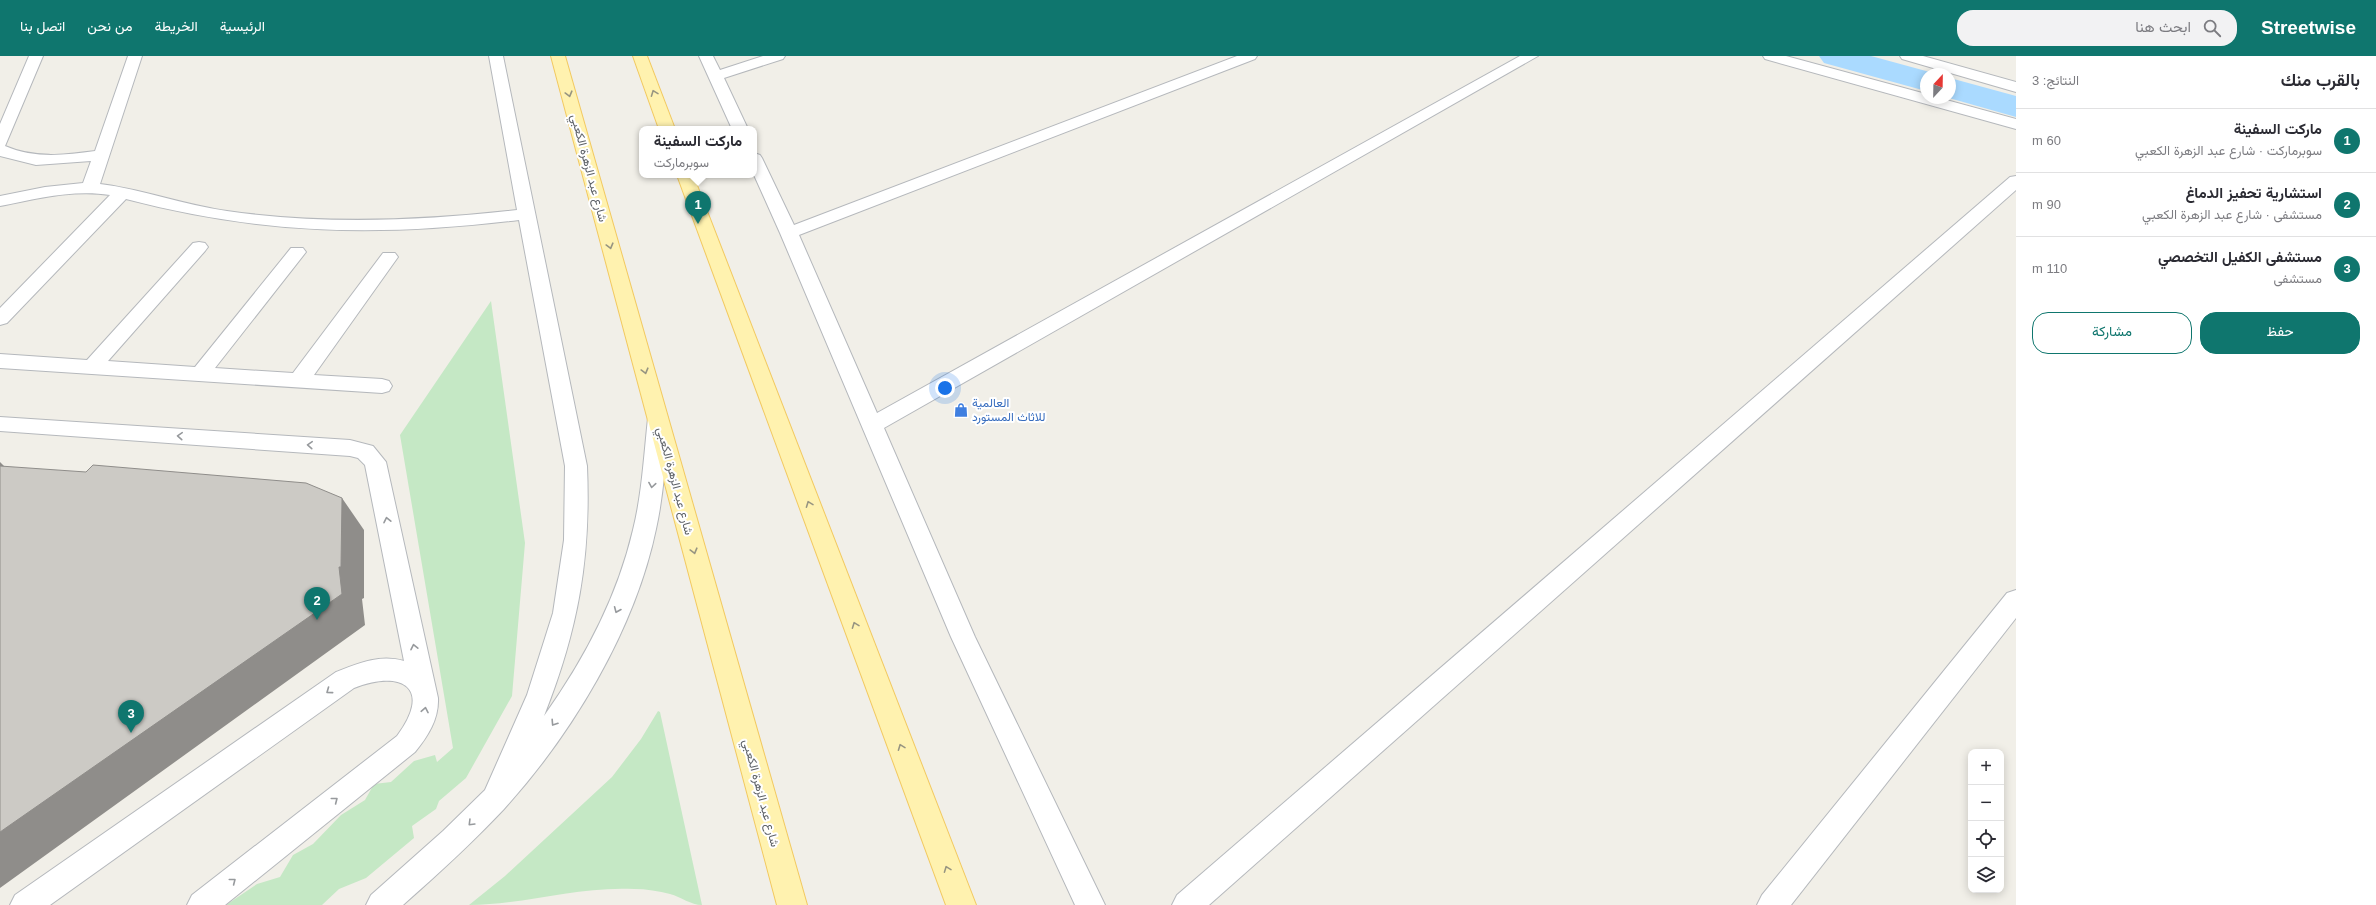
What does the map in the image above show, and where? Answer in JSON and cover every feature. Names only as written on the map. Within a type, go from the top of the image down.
[{"type":"main road","name":"شارع عبد الزهرة الكعبي","points":[[558,56],[792,905]]},
{"type":"main road","points":[[640,56],[667,126]]},
{"type":"main road","points":[[686,178],[961,905]]},
{"type":"street","points":[[0,143],[36,56]]},
{"type":"street","points":[[90,188],[136,56]]},
{"type":"street","points":[[495,799],[528,728],[547,676],[562,624],[571,585],[578,513],[576,466],[496,56]]},
{"type":"street","points":[[706,56],[739,126]]},
{"type":"street","points":[[715,76],[778,56]]},
{"type":"street","points":[[789,233],[1250,56]]},
{"type":"street","points":[[872,424],[1531,56]]},
{"type":"street","points":[[1770,56],[2016,124]]},
{"type":"street","points":[[1907,56],[2016,87]]},
{"type":"street","points":[[0,150],[8,155],[26,159],[60,160],[101,156]]},
{"type":"street","points":[[757,164],[789,233],[964,637],[1090,905]]},
{"type":"street","points":[[1188,905],[2016,181]]},
{"type":"street","points":[[0,201],[56,190],[90,188],[123,192],[164,204],[211,214],[262,221],[319,225],[403,225],[527,214]]},
{"type":"street","points":[[0,319],[123,192]]},
{"type":"street","points":[[92,366],[199,247]]},
{"type":"street","points":[[200,374],[297,252]]},
{"type":"street","points":[[299,380],[389,257]]},
{"type":"street","points":[[0,361],[382,386]]},
{"type":"street","points":[[381,905],[447,846],[495,799],[549,730],[576,690],[610,626],[630,579],[644,530],[653,477],[658,418]]},
{"type":"street","points":[[0,424],[350,448],[365,452],[375,462],[422,686],[426,697],[423,718],[406,744],[202,905]]},
{"type":"street","points":[[1772,905],[2016,600]]},
{"type":"street","points":[[25,905],[345,680],[365,672],[392,669],[410,674],[422,686]]},
{"type":"green space","points":[[491,301],[525,543],[512,696],[466,778],[439,801],[436,809],[412,826],[414,838],[366,878],[339,889],[322,905],[226,905],[257,884],[280,877],[293,855],[313,844],[341,815],[365,800],[374,784],[391,782],[414,761],[435,755],[437,762],[453,748],[400,435]]},
{"type":"green space","points":[[658,711],[660,712],[702,905],[694,904],[674,895],[657,891],[613,889],[592,890],[510,902],[469,905],[505,876],[612,777],[641,739]]},
{"type":"building","points":[[93,465],[306,483],[342,498],[341,567],[339,567],[342,594],[0,832],[0,466],[86,472]]},
{"type":"waterway","points":[[1835,56],[1920,79]]},
{"type":"waterway","points":[[1956,90],[2016,107]]},
{"type":"place","name":"ماركت السفينة","points":[[698,224]]},
{"type":"place","name":"العالمية للاثاث المستورد","points":[[961,410]]},
{"type":"place","name":"استشارية تحفيز الدماغ","points":[[317,620]]},
{"type":"place","name":"مستشفى الكفيل التخصصي","points":[[131,733]]}]
